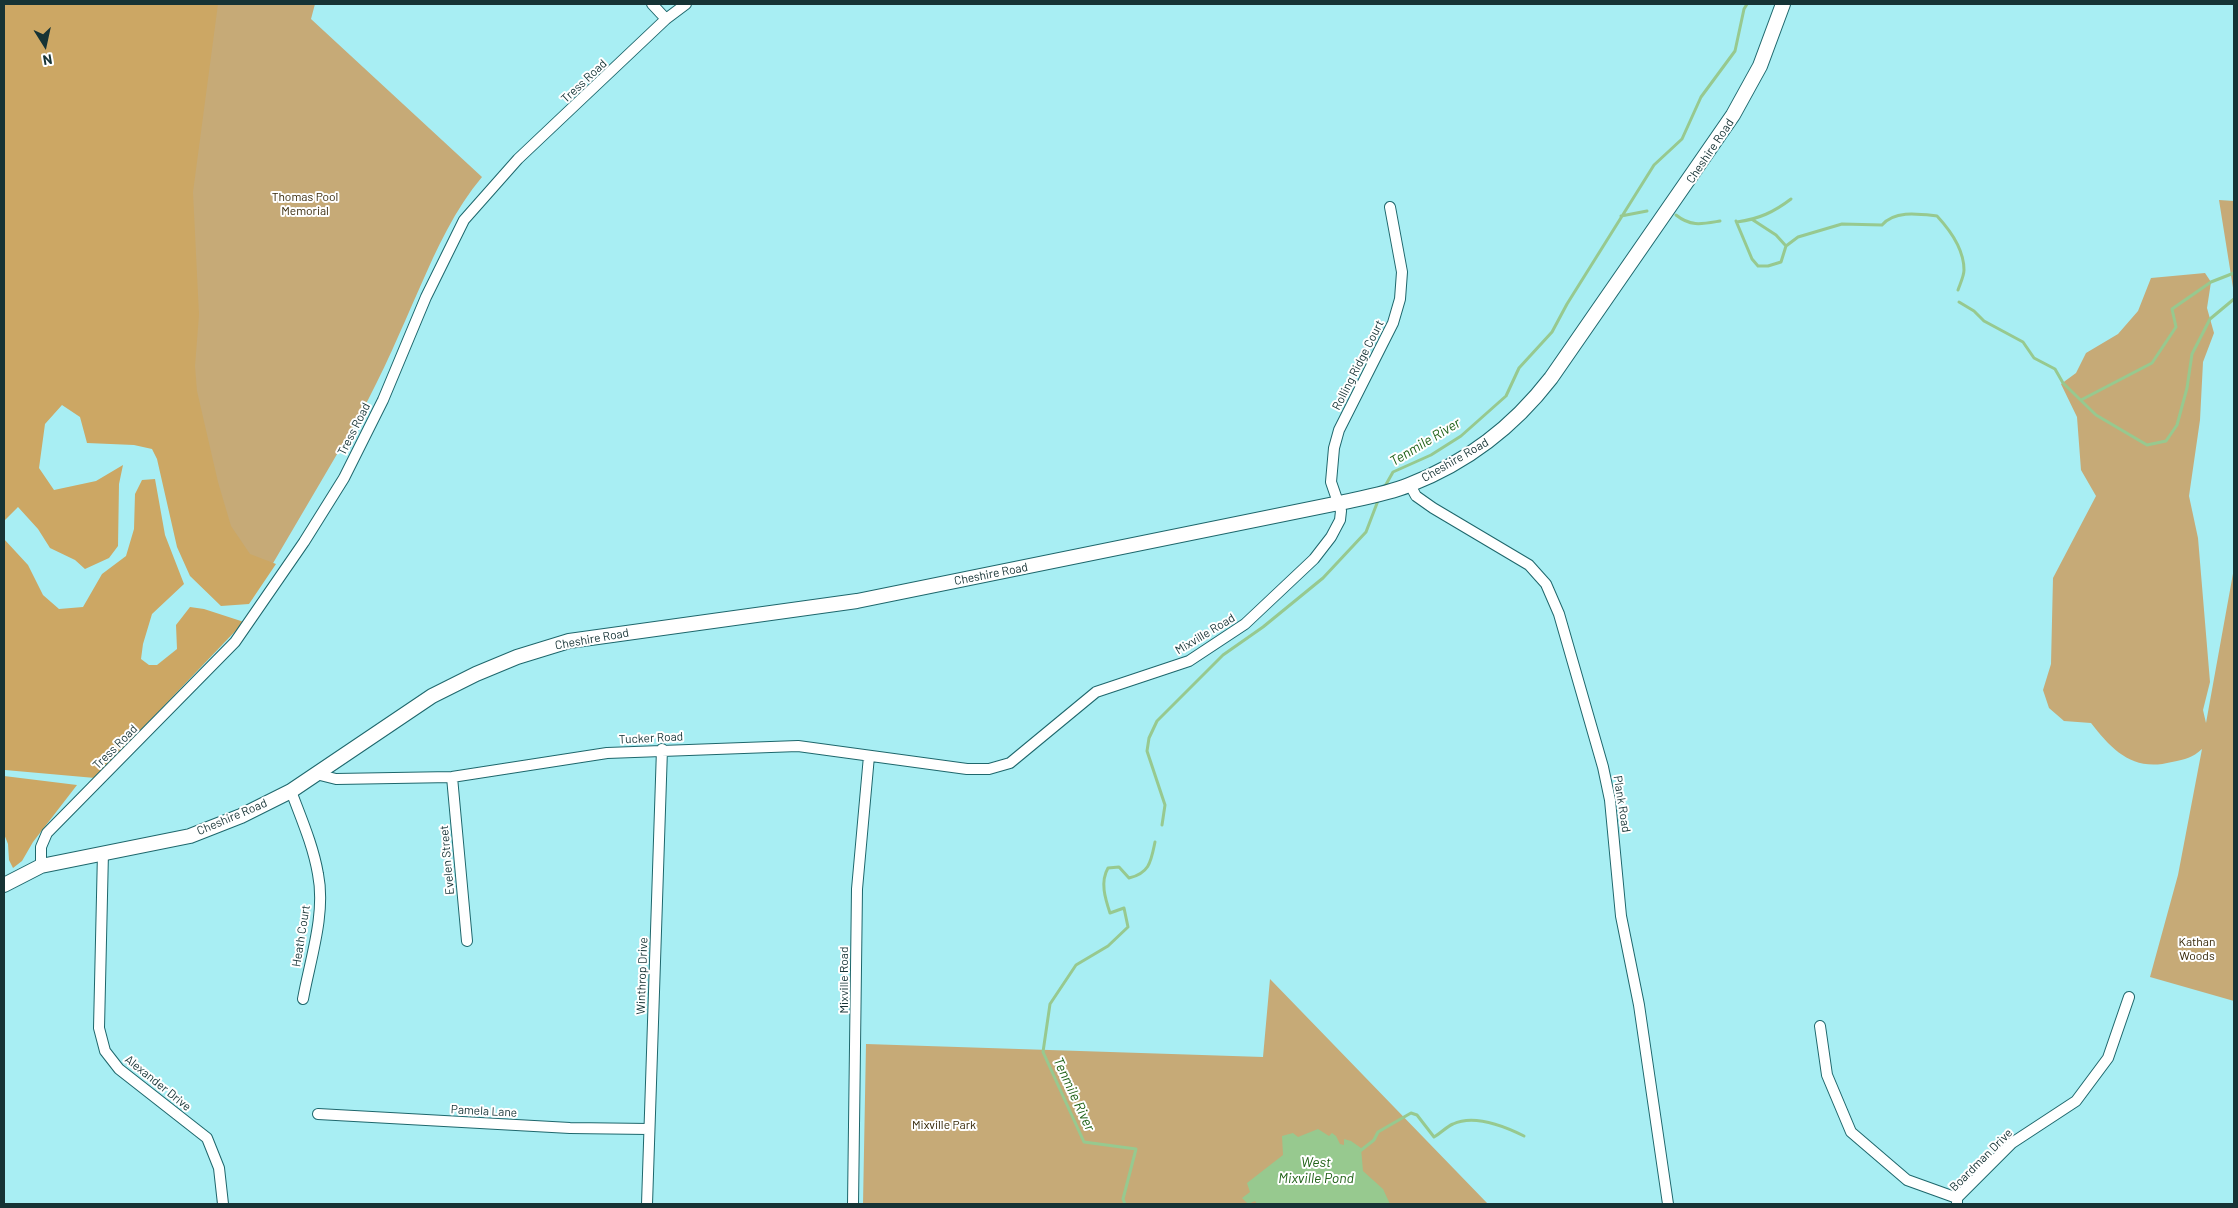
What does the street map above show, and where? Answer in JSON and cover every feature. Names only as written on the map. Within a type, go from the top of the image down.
[{"type":"main road","name":"Cheshire Road","points":[[4,885],[41,866],[190,836],[241,816],[291,791],[440,692],[517,657],[568,641],[857,601],[1339,503],[1410,485],[1445,468],[1487,443],[1531,404],[1551,378],[1733,115],[1760,66],[1783,4]]},
{"type":"street","points":[[652,4],[666,19]]},
{"type":"street","name":"Tress Road","points":[[41,866],[41,847],[48,833],[235,642],[304,542],[344,478],[383,400],[426,297],[464,220],[518,159],[666,19],[686,4]]},
{"type":"street","name":"Rolling Ridge Court","points":[[1339,503],[1331,482],[1334,448],[1354,399],[1393,323],[1400,299],[1402,272],[1390,207]]},
{"type":"street","name":"Plank Road","points":[[1410,485],[1416,496],[1433,508],[1529,565],[1546,584],[1559,614],[1603,767],[1610,800],[1621,916],[1639,1005],[1668,1204]]},
{"type":"street","name":"Mixville Road","points":[[989,769],[1010,762],[1096,692],[1189,661],[1245,624],[1314,559],[1331,537],[1340,520],[1341,511],[1339,503]]},
{"type":"street","name":"Tucker Road","points":[[316,774],[336,780],[452,777],[607,753],[798,746],[967,769],[989,769]]},
{"type":"street","name":"Winthrop Drive","points":[[647,1204],[662,750]]},
{"type":"street","name":"Mixville Road","points":[[853,1204],[857,889],[869,756]]},
{"type":"street","name":"Evelen Street","points":[[452,777],[467,941]]},
{"type":"street","name":"Heath Court","points":[[291,791],[310,840],[319,876],[320,910],[302,999]]},
{"type":"street","name":"Alexander Drive","points":[[103,852],[99,1028],[105,1051],[119,1069],[206,1138],[219,1168],[223,1204]]},
{"type":"street","name":"Boardman Drive","points":[[1957,1201],[2012,1143],[2076,1101],[2108,1058],[2129,997]]},
{"type":"street","points":[[1820,1026],[1827,1075],[1851,1132],[1907,1180],[1957,1201]]},
{"type":"street","name":"Pamela Lane","points":[[318,1114],[570,1128],[649,1129]]},
{"type":"green space","name":"Thomas Pool Memorial","points":[[188,4],[315,4],[311,19],[482,177],[463,202],[440,243],[384,367],[360,415],[252,599],[191,550]]},
{"type":"green space","points":[[2219,200],[2234,201],[2234,294]]},
{"type":"green space","name":"Kathan Woods","points":[[2205,273],[2211,282],[2207,308],[2214,333],[2203,362],[2200,420],[2189,496],[2198,538],[2210,682],[2203,710],[2206,723],[2234,568],[2234,1001],[2150,977],[2178,875],[2202,749],[2188,758],[2172,762],[2146,764],[2135,761],[2125,757],[2116,750],[2091,723],[2064,721],[2049,708],[2043,690],[2051,664],[2053,578],[2096,496],[2081,470],[2077,417],[2061,384],[2076,373],[2086,353],[2118,334],[2138,311],[2151,278]]},
{"type":"green space","name":"Mixville Park","points":[[1270,979],[1488,1204],[863,1204],[866,1044],[1263,1057]]},
{"type":"shaded area","points":[[4,4],[218,4],[193,192],[199,315],[195,366],[197,391],[218,482],[231,526],[250,554],[276,564],[249,604],[221,606],[190,576],[177,547],[157,459],[152,449],[134,445],[87,443],[80,417],[62,405],[45,424],[39,468],[54,490],[96,481],[123,465],[119,484],[118,546],[109,558],[85,569],[75,560],[50,548],[38,529],[18,507],[4,521]]},
{"type":"shaded area","points":[[155,479],[165,535],[184,584],[152,614],[143,644],[141,659],[149,665],[157,665],[177,649],[176,625],[190,607],[204,609],[244,622],[95,778],[5,770],[4,539],[28,565],[43,595],[59,609],[83,607],[102,574],[126,556],[134,529],[135,494],[142,480]]},
{"type":"shaded area","points":[[4,776],[77,785],[33,842],[22,861],[13,868],[9,860],[8,844],[4,834]]},
{"type":"water","name":"West Mixville Pond","points":[[1318,1129],[1329,1136],[1332,1133],[1340,1144],[1344,1145],[1344,1139],[1351,1141],[1361,1148],[1363,1171],[1383,1189],[1390,1204],[1257,1204],[1255,1201],[1248,1204],[1242,1198],[1250,1192],[1247,1183],[1283,1155],[1282,1136],[1293,1133],[1298,1137]]},
{"type":"waterway","name":"Tenmile River","points":[[1384,488],[1393,472],[1431,455],[1461,436],[1506,396],[1519,368],[1552,332],[1567,304],[1654,165],[1682,139],[1701,97],[1735,51],[1744,9],[1747,4]]},
{"type":"waterway","points":[[1737,222],[1766,214],[1791,199]]},
{"type":"waterway","points":[[1621,216],[1647,211]]},
{"type":"waterway","points":[[1676,215],[1692,223],[1702,224],[1720,221]]},
{"type":"waterway","points":[[1736,221],[1752,259],[1758,266],[1768,266],[1781,262],[1786,246],[1798,237],[1842,224],[1882,225],[1887,220],[1900,215],[1937,216],[1951,234],[1962,255],[1964,272],[1958,290]]},
{"type":"waterway","points":[[1753,220],[1776,235],[1786,246]]},
{"type":"waterway","points":[[2081,400],[2152,363],[2176,327],[2172,309],[2211,282],[2234,273]]},
{"type":"waterway","points":[[1959,302],[1974,311],[1984,321],[2023,342],[2034,358],[2055,369],[2063,383],[2096,415],[2147,445],[2166,441],[2177,425],[2187,388],[2192,354],[2210,319],[2234,299]]},
{"type":"waterway","name":"Tenmile River","points":[[1162,825],[1165,805],[1147,751],[1149,738],[1157,721],[1223,655],[1263,627],[1323,578],[1366,532],[1379,498]]},
{"type":"waterway","name":"Tenmile River","points":[[1125,1204],[1123,1199],[1136,1149],[1084,1142],[1043,1052],[1050,1004],[1076,965],[1108,946],[1128,927],[1124,908],[1110,913],[1104,884],[1108,868],[1119,867],[1129,878],[1136,876],[1145,869],[1151,860],[1155,842]]},
{"type":"waterway","points":[[1360,1151],[1374,1140],[1378,1132],[1411,1113],[1417,1115],[1434,1137],[1453,1124],[1470,1120],[1490,1123],[1524,1136]]}]
